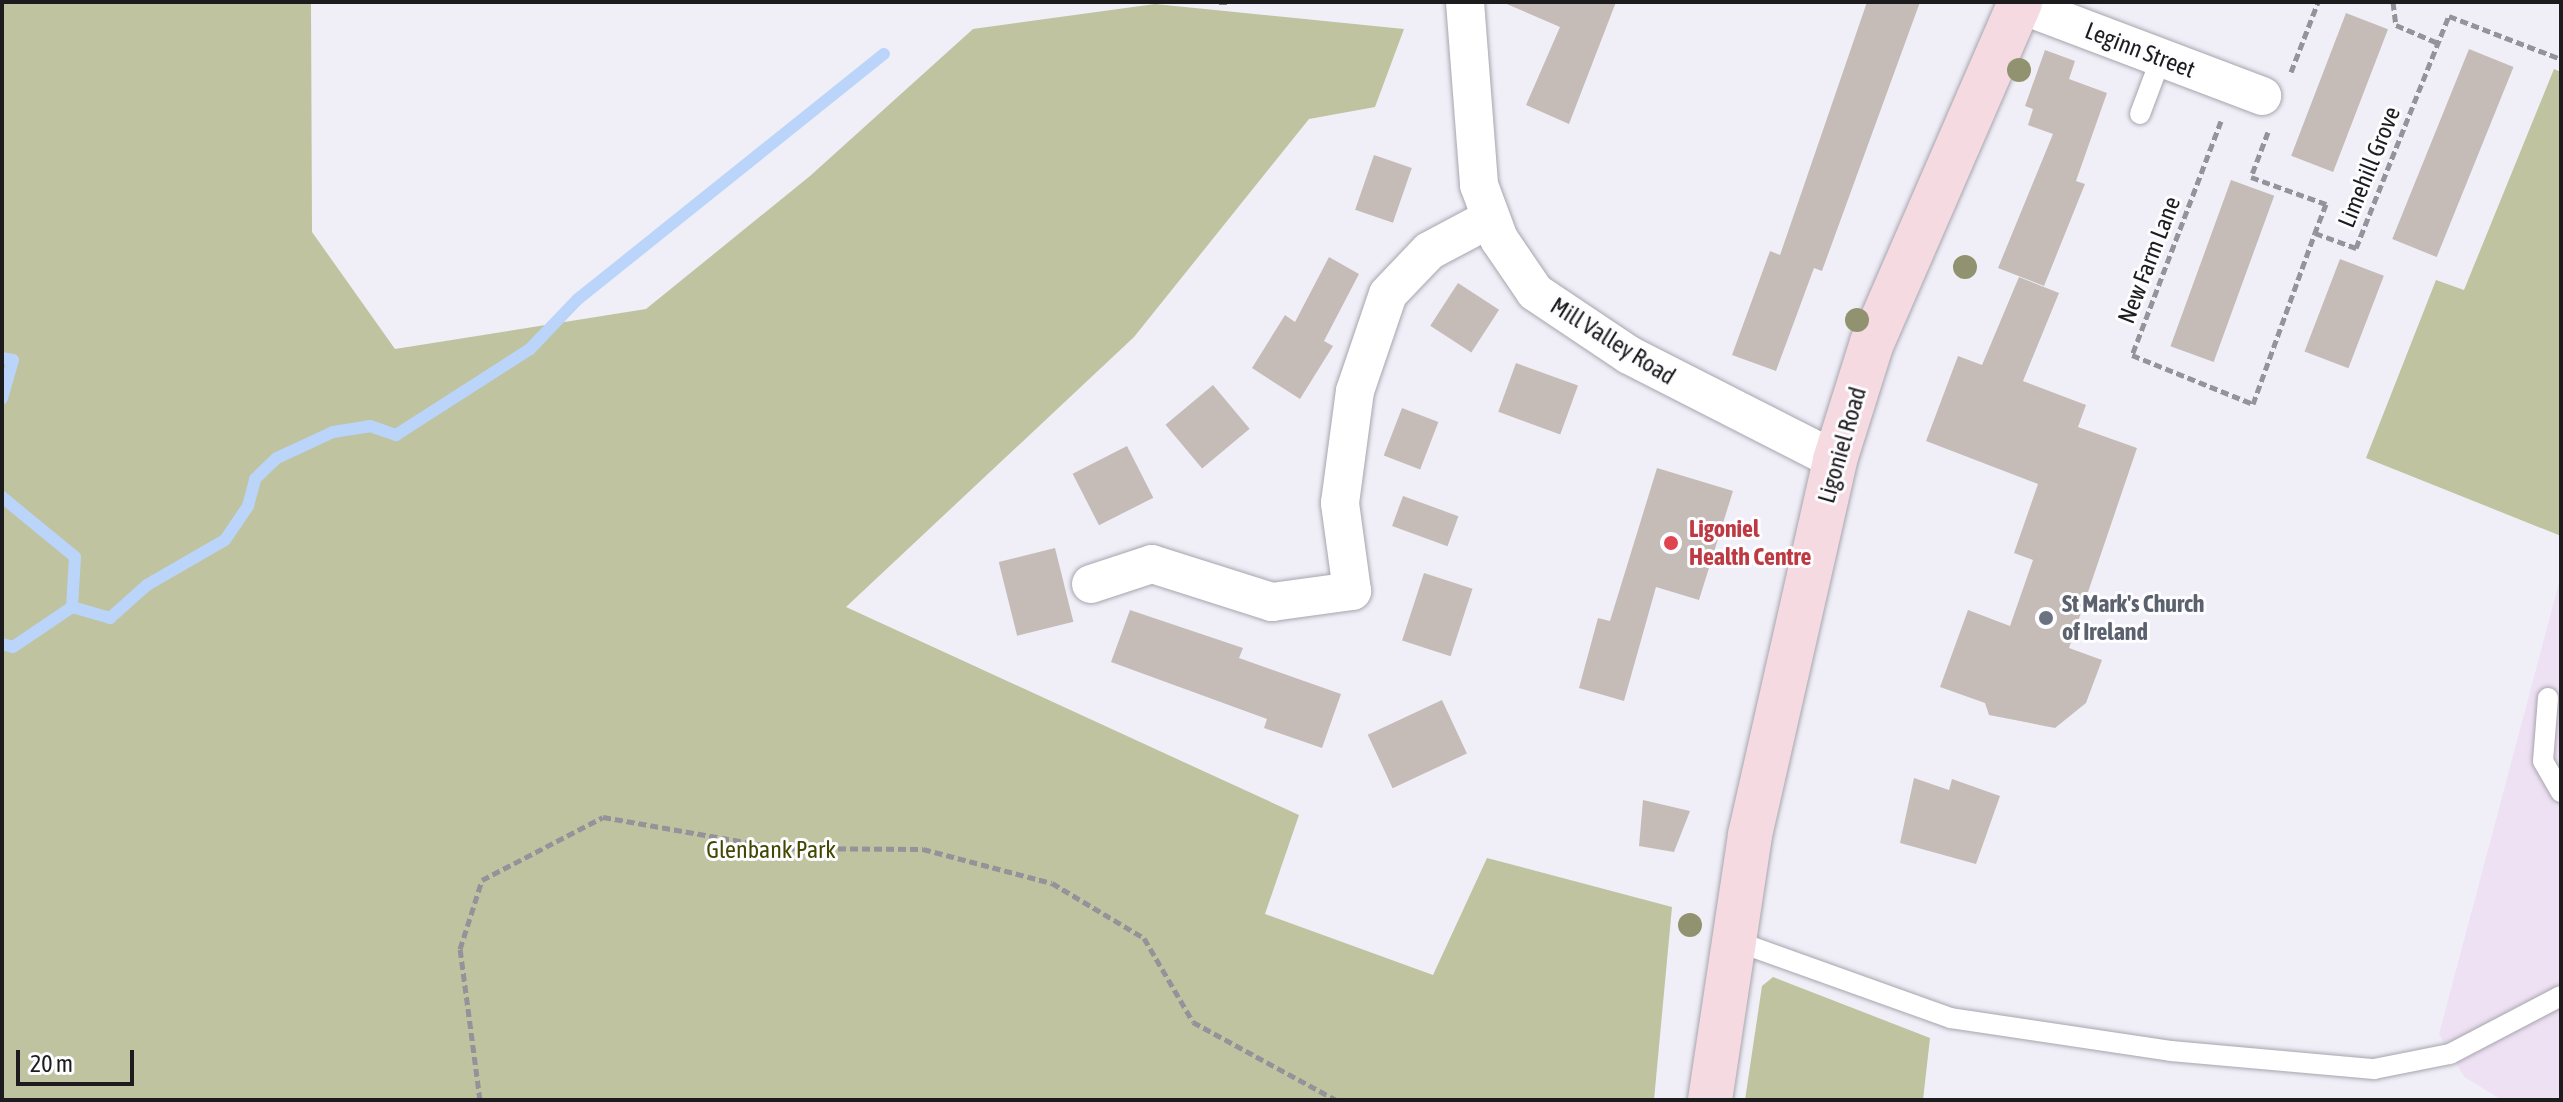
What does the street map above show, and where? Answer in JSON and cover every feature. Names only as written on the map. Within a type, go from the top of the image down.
[{"type":"street","name":"Mill Valley Road","points":[[1465,2],[1479,185],[1491,218],[1535,292],[1642,362],[1835,460]]},
{"type":"street","name":"Leginn Street","points":[[2020,3],[2259,95]]},
{"type":"street","name":"Ligoniel Road","points":[[1710,1100],[1730,939],[1835,460],[1872,343],[2020,3]]},
{"type":"street","points":[[1091,584],[1152,564],[1272,602],[1352,591],[1340,503],[1355,391],[1388,294],[1429,251],[1491,218]]},
{"type":"lane","points":[[2140,114],[2161,58]]},
{"type":"lane","points":[[2548,698],[2543,761],[2561,792]]},
{"type":"lane","points":[[1730,939],[1951,1018],[2171,1051],[2374,1069],[2450,1054],[2561,996]]},
{"type":"path","points":[[1219,2],[1229,2]]},
{"type":"path","points":[[2315,233],[2326,204],[2251,177],[2259,95],[2318,2]]},
{"type":"path","points":[[2393,2],[2396,25],[2438,43]]},
{"type":"path","name":"Limehill Grove","points":[[2245,400],[2253,404],[2315,233],[2356,248],[2449,16],[2561,59]]},
{"type":"path","name":"New Farm Lane","points":[[2245,400],[2132,355],[2259,95]]},
{"type":"path","points":[[480,1100],[460,949],[482,880],[603,817],[778,848],[923,849],[1052,883],[1144,938],[1193,1022],[1336,1100]]},
{"type":"shaded area","points":[[2561,575],[2561,1100],[2502,1100],[2464,1077],[2439,1034]]},
{"type":"green space","name":"Glenbank Park","points":[[2,2],[311,2],[312,232],[395,349],[646,309],[810,176],[973,29],[1155,4],[1404,29],[1375,107],[1309,119],[1134,337],[846,607],[1299,815],[1265,914],[1433,975],[1487,858],[1672,907],[1654,1100],[2,1100]]},
{"type":"green space","points":[[2554,69],[2561,72],[2561,536],[2366,458],[2436,280],[2464,290]]},
{"type":"green space","points":[[1773,977],[1930,1038],[1923,1100],[1745,1100],[1762,986]]},
{"type":"building","points":[[1502,2],[1616,2],[1569,124],[1526,105],[1560,27]]},
{"type":"building","points":[[1867,2],[1920,2],[1822,271],[1814,268],[1776,371],[1732,355],[1770,251],[1780,255]]},
{"type":"building","points":[[2346,13],[2388,29],[2333,172],[2291,156]]},
{"type":"building","points":[[2469,49],[2514,67],[2437,257],[2392,239]]},
{"type":"building","points":[[2045,50],[2075,61],[2069,79],[2107,93],[2076,181],[2085,184],[2044,286],[1998,268],[2053,134],[2028,125],[2033,109],[2025,106]]},
{"type":"building","points":[[1374,155],[1412,168],[1393,223],[1355,210]]},
{"type":"building","points":[[2231,180],[2274,196],[2214,362],[2170,346]]},
{"type":"building","points":[[1329,257],[1359,274],[1324,341],[1333,346],[1300,399],[1252,368],[1285,315],[1295,322]]},
{"type":"building","points":[[2340,259],[2384,276],[2348,368],[2305,351]]},
{"type":"building","points":[[2019,277],[2059,293],[2023,381],[2086,405],[2078,427],[2137,448],[2069,648],[2102,660],[2086,703],[2055,728],[1989,715],[1985,703],[1940,687],[1968,610],[2010,626],[2033,560],[2014,553],[2038,484],[1926,441],[1958,356],[1982,365]]},
{"type":"building","points":[[1458,283],[1499,310],[1471,352],[1430,326]]},
{"type":"building","points":[[1516,363],[1578,386],[1560,434],[1498,412]]},
{"type":"building","points":[[1213,385],[1250,429],[1202,469],[1166,425]]},
{"type":"building","points":[[1402,408],[1438,422],[1420,470],[1384,456]]},
{"type":"building","points":[[1127,446],[1153,498],[1099,525],[1073,474]]},
{"type":"building","points":[[1657,468],[1733,491],[1699,600],[1656,587],[1624,701],[1579,688],[1598,618],[1610,621]]},
{"type":"building","points":[[1403,496],[1458,516],[1447,546],[1392,526]]},
{"type":"building","points":[[1055,548],[1073,622],[1017,636],[999,562]]},
{"type":"building","points":[[1424,573],[1473,589],[1451,656],[1402,641]]},
{"type":"building","points":[[1130,610],[1243,648],[1239,658],[1341,694],[1322,748],[1264,728],[1267,719],[1111,662]]},
{"type":"building","points":[[1442,700],[1467,753],[1393,788],[1368,735]]},
{"type":"building","points":[[1914,778],[1949,790],[1952,779],[2000,796],[1976,864],[1900,843]]},
{"type":"building","points":[[1643,800],[1690,811],[1674,852],[1639,846]]},
{"type":"waterway","points":[[72,607],[110,618],[147,585],[225,540],[248,506],[255,479],[277,458],[333,432],[370,426],[396,435],[530,349],[578,299],[884,54]]},
{"type":"waterway","points":[[2,358],[13,360],[2,398]]},
{"type":"waterway","points":[[2,497],[75,557],[72,607]]},
{"type":"waterway","points":[[2,644],[13,647],[72,607]]},
{"type":"place","name":"Ligoniel Health Centre","points":[[1671,543]]},
{"type":"place","name":"St Mark's Church of Ireland","points":[[2046,618]]}]
